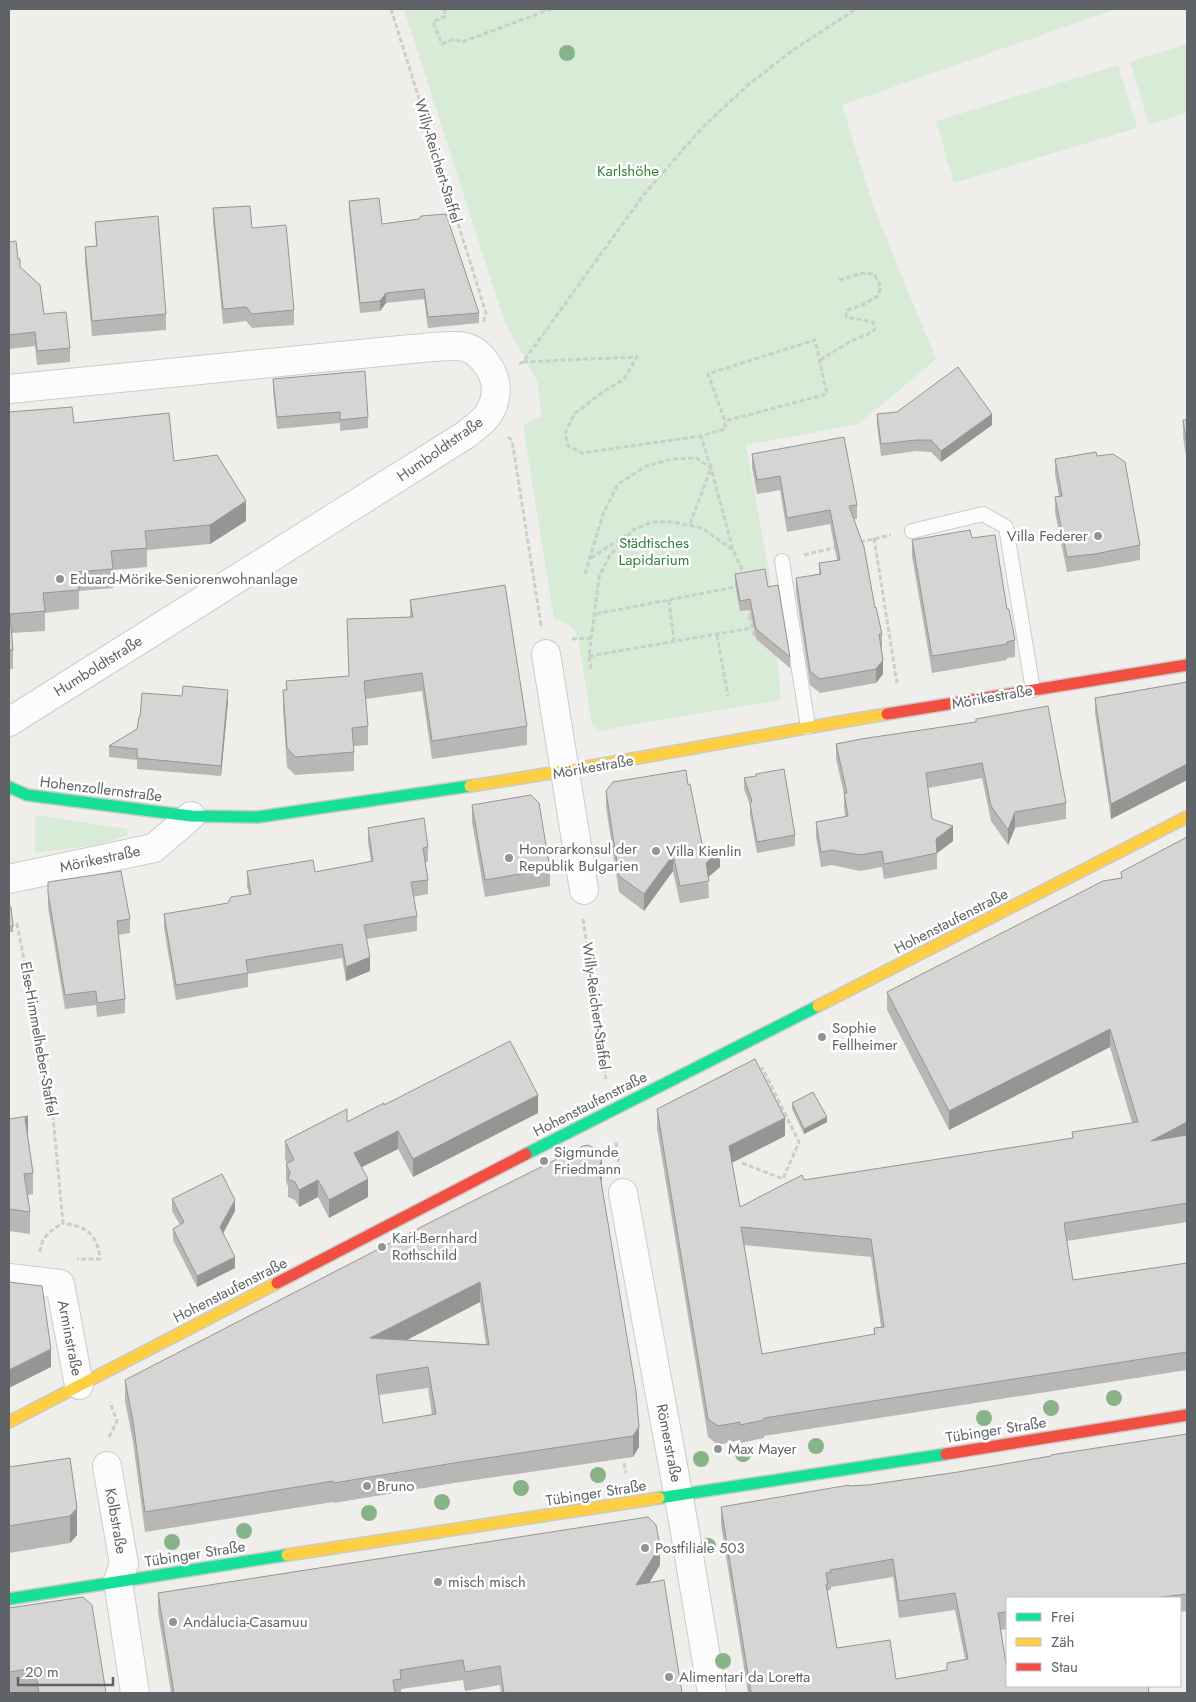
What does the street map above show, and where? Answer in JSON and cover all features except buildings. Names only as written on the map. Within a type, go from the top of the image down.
[{"type":"street","name":"Humboldtstraße","points":[[9,389],[411,349],[464,347],[476,351],[483,358],[491,370],[497,391],[494,404],[486,417],[467,434],[9,722]]},
{"type":"street","points":[[546,654],[584,890]]},
{"type":"street","name":"Mörikestraße","points":[[9,879],[154,848],[191,816],[258,817],[564,772],[808,728],[1187,665]]},
{"type":"street","name":"Hohenzollernstraße","points":[[9,788],[27,794],[191,816]]},
{"type":"street","name":"Hohenstaufenstraße","points":[[9,1422],[611,1110],[750,1042],[1187,817]]},
{"type":"street","name":"Römerstraße","points":[[623,1193],[679,1495],[712,1693]]},
{"type":"street","name":"Arminstraße","points":[[9,1278],[60,1284],[79,1385]]},
{"type":"street","name":"Tübinger Straße","points":[[9,1599],[1187,1415]]},
{"type":"street","name":"Kolbstraße","points":[[107,1466],[124,1564],[118,1581],[135,1693]]},
{"type":"lane","points":[[912,531],[983,514],[1006,527],[1032,690]]},
{"type":"lane","points":[[782,561],[808,728]]},
{"type":"path","name":"Willy-Reichert-Staffel","points":[[391,9],[486,313]]},
{"type":"path","points":[[444,9],[446,16],[433,22],[442,44],[454,39],[462,42],[551,9]]},
{"type":"path","points":[[540,338],[645,193],[703,127],[748,84],[793,50],[856,9]]},
{"type":"path","points":[[820,360],[875,329],[873,322],[846,318],[847,310],[862,305],[878,296],[881,287],[874,274],[863,272],[839,280]]},
{"type":"path","points":[[523,362],[638,357],[624,378],[574,414],[565,434],[568,446],[582,453],[701,436],[725,429],[725,421],[708,374],[815,340],[827,394],[725,421]]},
{"type":"path","points":[[596,614],[745,585],[741,567],[733,550],[701,436]]},
{"type":"path","points":[[512,440],[541,625],[549,626]]},
{"type":"path","points":[[585,574],[603,514],[618,484],[646,466],[673,459],[696,458],[711,468]]},
{"type":"path","points":[[690,524],[711,468]]},
{"type":"path","points":[[591,558],[633,530],[652,522],[690,524],[702,528],[733,550]]},
{"type":"path","points":[[591,669],[589,656],[596,614],[599,577],[610,555],[633,530]]},
{"type":"path","points":[[856,543],[874,538],[902,713]]},
{"type":"path","points":[[782,561],[846,545]]},
{"type":"path","points":[[669,600],[674,641]]},
{"type":"path","points":[[748,602],[755,635]]},
{"type":"path","points":[[750,618],[756,618]]},
{"type":"path","points":[[589,656],[752,628]]},
{"type":"path","points":[[717,635],[728,696]]},
{"type":"path","points":[[569,639],[578,637],[592,638]]},
{"type":"path","name":"Willy-Reichert-Staffel","points":[[583,918],[623,1193]]},
{"type":"path","name":"Else-Himmelheber-Staffel","points":[[9,926],[17,924],[51,1096],[63,1223]]},
{"type":"path","points":[[742,1163],[783,1179],[799,1142],[750,1042]]},
{"type":"path","points":[[40,1246],[44,1237],[63,1223],[78,1226],[88,1231],[94,1237],[99,1249]]},
{"type":"green space","name":"Karlshöhe","points":[[404,9],[1116,9],[842,105],[874,208],[936,359],[859,424],[746,445],[770,578],[781,700],[600,731],[592,725],[578,637],[569,625],[554,619],[523,425],[542,416],[537,381],[504,320]]},
{"type":"green space","points":[[1187,44],[1187,113],[1149,124],[1130,62]]},
{"type":"green space","points":[[1118,65],[1137,128],[954,183],[936,121]]},
{"type":"green space","points":[[35,815],[127,829],[128,835],[96,845],[35,853]]},
{"type":"traffic: fast","points":[[9,787],[27,795],[191,816],[258,817],[470,786]]},
{"type":"traffic: fast","points":[[526,1154],[818,1006]]},
{"type":"traffic: fast","points":[[659,1498],[946,1454]]},
{"type":"traffic: fast","points":[[9,1599],[287,1555]]},
{"type":"traffic: slow","points":[[470,786],[887,714]]},
{"type":"traffic: slow","points":[[818,1006],[1187,817]]},
{"type":"traffic: slow","points":[[9,1422],[277,1283]]},
{"type":"traffic: slow","points":[[287,1555],[659,1498]]},
{"type":"traffic: jam","points":[[887,714],[1187,665]]},
{"type":"traffic: jam","points":[[277,1283],[526,1154]]},
{"type":"traffic: jam","points":[[946,1454],[1187,1415]]},
{"type":"place","name":"Villa Federer","points":[[1098,536]]},
{"type":"place","name":"Eduard-Mörike-Seniorenwohnanlage","points":[[60,579]]},
{"type":"place","name":"Villa Kienlin","points":[[656,851]]},
{"type":"place","name":"Honorarkonsul der Republik Bulgarien","points":[[509,858]]},
{"type":"place","name":"Sophie Fellheimer","points":[[822,1037]]},
{"type":"place","name":"Sigmunde Friedmann","points":[[544,1161]]},
{"type":"place","name":"Karl-Bernhard Rothschild","points":[[382,1247]]},
{"type":"place","name":"Max Mayer","points":[[718,1449]]},
{"type":"place","name":"Bruno","points":[[367,1486]]},
{"type":"place","name":"Postfiliale 503","points":[[645,1548]]},
{"type":"place","name":"misch misch","points":[[438,1582]]},
{"type":"place","name":"Andalucia-Casamuu","points":[[173,1622]]},
{"type":"place","name":"Alimentari da Loretta","points":[[669,1677]]},
{"type":"park label","name":"Städtisches Lapidarium","points":[[654,552]]}]
